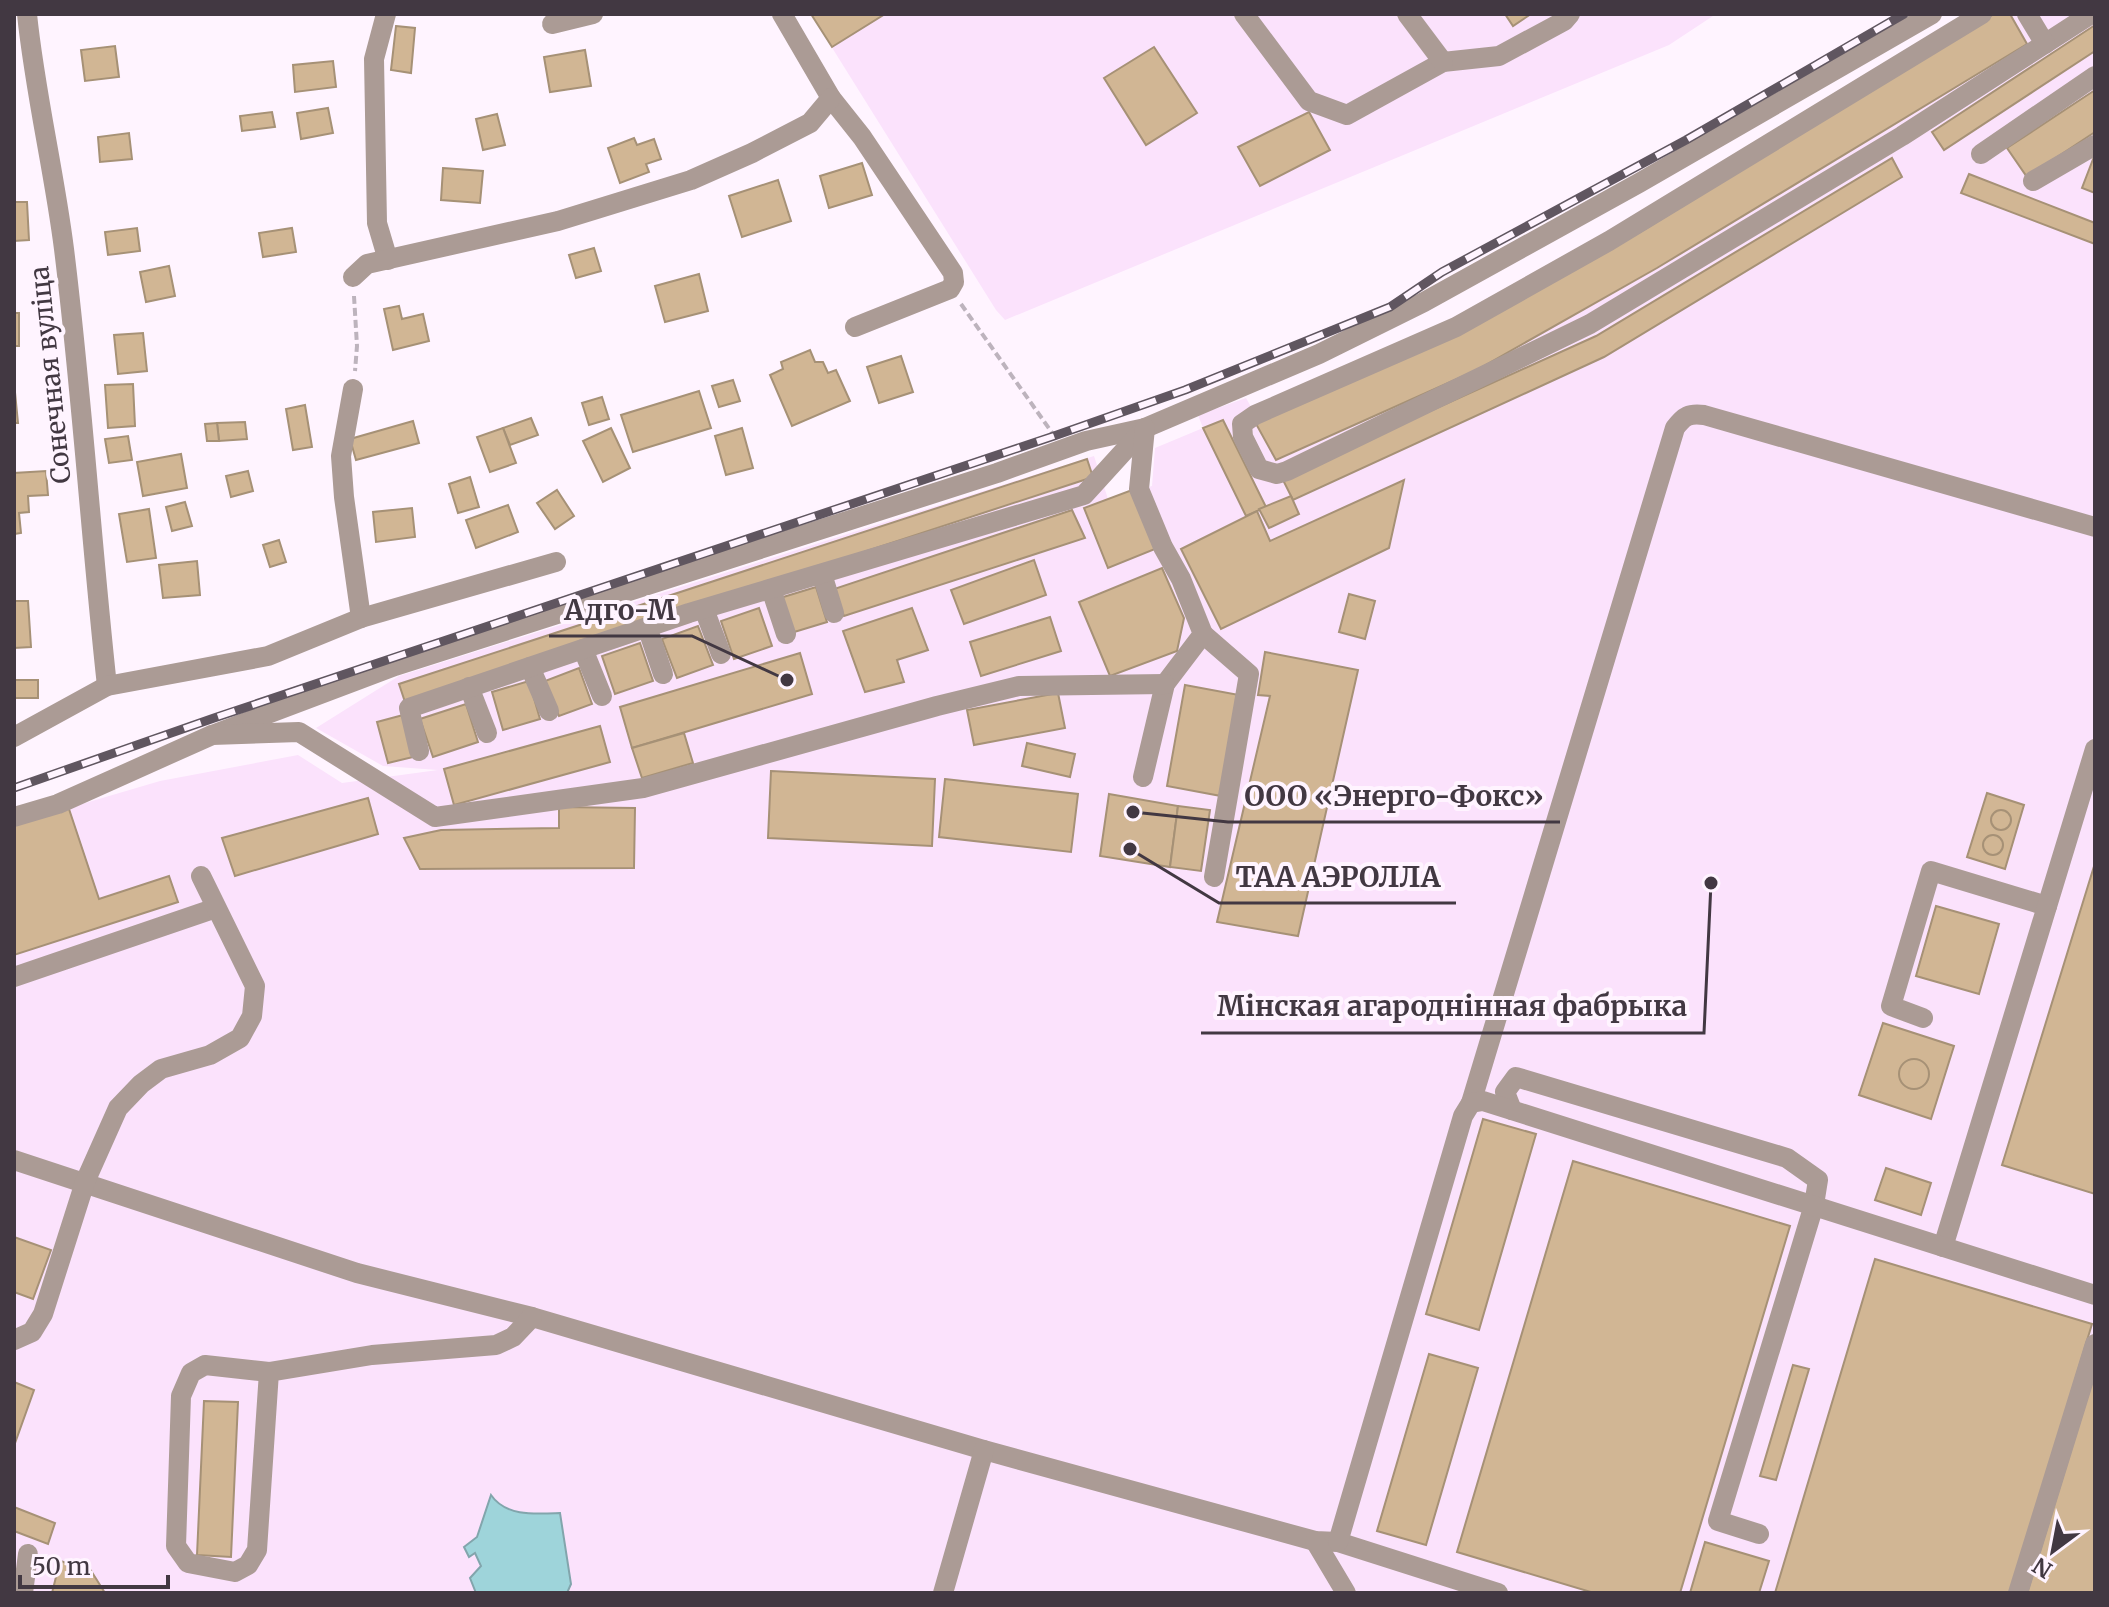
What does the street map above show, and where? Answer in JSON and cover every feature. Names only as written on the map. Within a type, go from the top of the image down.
[{"type":"street","name":"Сонечная вуліца","points":[[27,14],[33,68],[64,248],[107,686]]},
{"type":"street","points":[[386,14],[374,59],[377,223],[388,260]]},
{"type":"street","points":[[552,24],[593,14]]},
{"type":"street","points":[[782,14],[831,98],[862,137],[953,273],[954,282],[950,289],[855,327]]},
{"type":"street","points":[[1244,14],[1309,101],[1347,115],[1443,62],[1499,56],[1564,21],[1570,14]]},
{"type":"street","points":[[1407,14],[1443,62]]},
{"type":"street","points":[[14,817],[58,804],[212,735],[395,666],[1086,441],[1145,428],[1259,381],[1424,302],[1932,14]]},
{"type":"street","points":[[1982,14],[1609,241],[1456,327],[1255,415],[1242,424],[1243,437],[1259,469],[1277,474],[1287,471],[1590,324],[1902,136],[2091,14]]},
{"type":"street","points":[[2027,14],[2045,44]]},
{"type":"street","points":[[1981,154],[2095,76]]},
{"type":"street","points":[[353,277],[367,264],[558,221],[691,180],[810,123],[831,98]]},
{"type":"street","points":[[2033,181],[2095,145]]},
{"type":"street","points":[[353,389],[341,456],[361,618]]},
{"type":"street","points":[[1338,1542],[1463,1116],[1471,1103],[1675,428],[1691,413],[1704,415],[2095,527]]},
{"type":"street","points":[[419,751],[409,708],[704,609],[1084,495],[1145,428]]},
{"type":"street","points":[[1145,428],[1139,489],[1163,547],[1181,579],[1203,634],[1249,674],[1214,877]]},
{"type":"street","points":[[14,737],[107,686],[268,656],[361,618],[556,562]]},
{"type":"street","points":[[822,574],[834,613]]},
{"type":"street","points":[[771,589],[786,634]]},
{"type":"street","points":[[704,609],[721,654]]},
{"type":"street","points":[[647,627],[663,674]]},
{"type":"street","points":[[1143,777],[1165,684],[1203,634]]},
{"type":"street","points":[[583,649],[602,696]]},
{"type":"street","points":[[530,667],[549,711]]},
{"type":"street","points":[[212,735],[299,732],[435,817],[643,788],[1019,686],[1165,684]]},
{"type":"street","points":[[469,687],[487,733]]},
{"type":"street","points":[[1943,1247],[2095,749]]},
{"type":"street","points":[[1923,1018],[1891,1006],[1931,871],[2047,906]]},
{"type":"street","points":[[14,1340],[32,1332],[43,1314],[85,1182],[118,1108],[161,1069],[210,1055],[240,1038],[252,1016],[255,986],[201,876]]},
{"type":"street","points":[[14,977],[216,908]]},
{"type":"street","points":[[1512,1110],[1505,1092],[1516,1077],[1787,1158],[1818,1180],[1814,1205],[1718,1521],[1759,1534]]},
{"type":"street","points":[[1471,1103],[1483,1101],[2095,1295]]},
{"type":"street","points":[[14,1160],[357,1273],[532,1317],[984,1450],[1315,1541],[1338,1542],[1498,1593]]},
{"type":"street","points":[[269,1372],[257,1550],[248,1565],[235,1572],[188,1563],[176,1546],[181,1396],[191,1373],[205,1365],[269,1372],[372,1355],[496,1345],[513,1337],[532,1317]]},
{"type":"street","points":[[2018,1593],[2095,1344]]},
{"type":"street","points":[[943,1593],[984,1450]]},
{"type":"street","points":[[1315,1541],[1346,1593]]},
{"type":"street","points":[[23,1593],[28,1554]]},
{"type":"path","points":[[353,277],[357,346],[353,389]]},
{"type":"path","points":[[950,289],[1054,436],[1086,441]]},
{"type":"shaded area","points":[[811,14],[1716,14],[1669,45],[1005,320]]},
{"type":"shaded area","points":[[1982,14],[2095,14],[2095,1593],[14,1593],[14,824],[160,781],[298,755],[342,783],[438,770],[383,766],[316,728],[399,676],[1094,456],[1108,499],[1152,486],[1155,448],[1203,428],[1198,415],[1246,398],[1255,414],[1456,327]]},
{"type":"water","points":[[491,1495],[513,1511],[560,1513],[571,1584],[567,1593],[476,1593],[470,1578],[481,1566],[475,1553],[469,1557],[464,1547],[477,1537]]},
{"type":"building","points":[[811,14],[885,14],[832,47]]},
{"type":"building","points":[[1505,14],[1531,14],[1513,26]]},
{"type":"building","points":[[1994,14],[2010,14],[2027,44],[1657,268],[1475,371],[1276,460],[1255,422],[1640,232]]},
{"type":"building","points":[[2095,25],[2095,51],[1944,150],[1932,132]]},
{"type":"building","points":[[396,26],[415,28],[411,73],[391,70]]},
{"type":"building","points":[[115,46],[119,77],[85,81],[81,50]]},
{"type":"building","points":[[1154,47],[1197,113],[1146,145],[1104,78]]},
{"type":"building","points":[[585,50],[591,86],[550,92],[544,57]]},
{"type":"building","points":[[333,61],[336,87],[295,92],[293,65]]},
{"type":"building","points":[[2095,90],[2095,132],[2027,177],[2007,148]]},
{"type":"building","points":[[328,108],[333,133],[301,139],[297,113]]},
{"type":"building","points":[[272,112],[275,127],[242,131],[240,116]]},
{"type":"building","points":[[1309,112],[1330,150],[1260,186],[1238,147]]},
{"type":"building","points":[[497,114],[505,145],[483,150],[476,119]]},
{"type":"building","points":[[129,133],[132,159],[100,162],[98,137]]},
{"type":"building","points":[[634,138],[637,145],[654,139],[661,159],[646,164],[649,172],[620,183],[608,148]]},
{"type":"building","points":[[2095,154],[2095,193],[2082,188]]},
{"type":"building","points":[[1892,158],[1902,177],[1604,357],[1293,500],[1282,478],[1596,336]]},
{"type":"building","points":[[862,163],[872,195],[829,208],[820,176]]},
{"type":"building","points":[[443,168],[483,171],[480,203],[441,200]]},
{"type":"building","points":[[1969,174],[2095,223],[2095,244],[1961,193]]},
{"type":"building","points":[[778,180],[791,221],[742,237],[729,196]]},
{"type":"building","points":[[14,202],[27,202],[29,240],[14,241]]},
{"type":"building","points":[[137,228],[140,251],[108,255],[105,232]]},
{"type":"building","points":[[292,228],[296,252],[263,257],[259,233]]},
{"type":"building","points":[[594,248],[601,271],[576,278],[569,255]]},
{"type":"building","points":[[169,266],[175,296],[146,302],[140,272]]},
{"type":"building","points":[[699,274],[708,311],[665,322],[655,286]]},
{"type":"building","points":[[399,306],[402,319],[423,314],[429,341],[393,350],[384,309]]},
{"type":"building","points":[[14,313],[19,313],[19,346],[14,346]]},
{"type":"building","points":[[143,333],[147,371],[118,374],[114,335]]},
{"type":"building","points":[[810,350],[815,362],[823,362],[828,373],[836,370],[850,401],[792,426],[770,375],[783,369],[781,362]]},
{"type":"building","points":[[901,356],[913,392],[879,403],[867,367]]},
{"type":"building","points":[[733,380],[740,401],[719,407],[712,386]]},
{"type":"building","points":[[14,382],[18,423],[14,423]]},
{"type":"building","points":[[133,384],[135,426],[108,428],[105,385]]},
{"type":"building","points":[[699,391],[711,428],[633,452],[621,415]]},
{"type":"building","points":[[602,397],[609,419],[589,425],[582,403]]},
{"type":"building","points":[[305,405],[312,447],[293,450],[286,409]]},
{"type":"building","points":[[531,418],[538,435],[510,445],[503,428]]},
{"type":"building","points":[[1223,420],[1266,507],[1246,516],[1203,428]]},
{"type":"building","points":[[413,421],[419,443],[356,460],[350,439]]},
{"type":"building","points":[[245,422],[247,439],[219,441],[217,423]]},
{"type":"building","points":[[217,423],[219,441],[207,441],[205,424]]},
{"type":"building","points":[[503,428],[516,463],[490,472],[477,437]]},
{"type":"building","points":[[611,428],[630,468],[603,482],[583,441]]},
{"type":"building","points":[[742,428],[753,468],[726,475],[715,436]]},
{"type":"building","points":[[128,436],[132,460],[109,463],[105,439]]},
{"type":"building","points":[[181,454],[187,488],[143,496],[137,462]]},
{"type":"building","points":[[1087,459],[1093,477],[405,702],[399,684]]},
{"type":"building","points":[[46,471],[48,495],[28,496],[29,512],[19,513],[21,533],[14,534],[14,473]]},
{"type":"building","points":[[248,471],[253,491],[231,497],[226,476]]},
{"type":"building","points":[[470,477],[479,507],[458,513],[449,484]]},
{"type":"building","points":[[1404,480],[1389,548],[1221,629],[1181,549],[1257,511],[1270,541]]},
{"type":"building","points":[[557,490],[574,516],[555,529],[537,503]]},
{"type":"building","points":[[1132,490],[1155,549],[1108,568],[1084,508]]},
{"type":"building","points":[[1291,496],[1299,514],[1269,528],[1259,509]]},
{"type":"building","points":[[185,502],[192,526],[172,531],[166,507]]},
{"type":"building","points":[[508,505],[518,532],[476,548],[466,520]]},
{"type":"building","points":[[412,508],[415,537],[376,542],[373,512]]},
{"type":"building","points":[[149,509],[156,558],[127,562],[119,514]]},
{"type":"building","points":[[1072,510],[1085,538],[844,616],[834,589]]},
{"type":"building","points":[[279,540],[286,562],[270,567],[263,545]]},
{"type":"building","points":[[1034,560],[1046,595],[964,624],[951,590]]},
{"type":"building","points":[[197,561],[200,595],[163,598],[159,565]]},
{"type":"building","points":[[1162,568],[1184,618],[1177,651],[1110,676],[1079,602]]},
{"type":"building","points":[[816,587],[827,622],[791,633],[780,598]]},
{"type":"building","points":[[1349,594],[1375,601],[1365,639],[1339,632]]},
{"type":"building","points":[[14,601],[28,601],[31,647],[14,648]]},
{"type":"building","points":[[759,608],[772,646],[734,659],[721,621]]},
{"type":"building","points":[[912,608],[928,650],[897,660],[904,682],[865,692],[843,631]]},
{"type":"building","points":[[1050,617],[1061,651],[981,676],[970,642]]},
{"type":"building","points":[[698,626],[713,665],[677,678],[662,639]]},
{"type":"building","points":[[640,643],[653,681],[615,694],[602,656]]},
{"type":"building","points":[[1265,652],[1358,670],[1298,936],[1217,922],[1270,696],[1258,695]]},
{"type":"building","points":[[800,653],[812,694],[632,748],[620,707]]},
{"type":"building","points":[[579,668],[592,704],[559,716],[545,681]]},
{"type":"building","points":[[14,680],[38,680],[38,698],[14,698]]},
{"type":"building","points":[[529,681],[540,719],[503,730],[492,692]]},
{"type":"building","points":[[1185,685],[1239,695],[1221,796],[1167,786]]},
{"type":"building","points":[[1058,693],[1065,728],[974,745],[967,710]]},
{"type":"building","points":[[466,704],[478,742],[433,757],[420,719]]},
{"type":"building","points":[[403,715],[413,757],[388,763],[377,722]]},
{"type":"building","points":[[600,726],[610,762],[454,805],[444,769]]},
{"type":"building","points":[[684,733],[693,763],[642,778],[632,748]]},
{"type":"building","points":[[1027,743],[1075,754],[1070,777],[1022,766]]},
{"type":"building","points":[[771,771],[935,779],[932,846],[768,838]]},
{"type":"building","points":[[945,779],[1078,794],[1071,852],[939,837]]},
{"type":"building","points":[[1987,793],[2024,805],[2005,869],[1967,857]]},
{"type":"building","points":[[1109,794],[1178,806],[1170,867],[1100,856]]},
{"type":"building","points":[[368,798],[378,834],[235,876],[222,838]]},
{"type":"building","points":[[68,806],[99,899],[169,876],[178,902],[14,955],[14,823]]},
{"type":"building","points":[[1178,806],[1210,810],[1201,871],[1170,867]]},
{"type":"building","points":[[559,807],[635,808],[634,868],[420,869],[404,838],[441,830],[559,828]]},
{"type":"building","points":[[2001,810],[2008,813],[2011,820],[2008,827],[2001,830],[1994,827],[1991,820],[1994,813]]},
{"type":"building","points":[[1993,835],[2000,838],[2003,845],[2000,852],[1993,855],[1986,852],[1983,845],[1986,838]]},
{"type":"building","points":[[2095,863],[2095,1194],[2002,1165]]},
{"type":"building","points":[[1936,906],[1999,924],[1979,994],[1916,976]]},
{"type":"building","points":[[1883,1023],[1954,1046],[1931,1119],[1859,1095]]},
{"type":"building","points":[[1914,1059],[1925,1063],[1929,1074],[1925,1085],[1914,1089],[1903,1085],[1899,1074],[1903,1063]]},
{"type":"building","points":[[1483,1119],[1536,1134],[1479,1330],[1426,1314]]},
{"type":"building","points":[[1573,1161],[1790,1226],[1680,1593],[1594,1593],[1457,1552]]},
{"type":"building","points":[[1886,1168],[1931,1183],[1921,1215],[1875,1200]]},
{"type":"building","points":[[14,1237],[51,1250],[33,1299],[14,1292]]},
{"type":"building","points":[[1875,1259],[2092,1324],[2011,1593],[1775,1593]]},
{"type":"building","points":[[1429,1354],[1478,1368],[1426,1545],[1377,1531]]},
{"type":"building","points":[[1793,1365],[1809,1369],[1776,1480],[1760,1476]]},
{"type":"building","points":[[2095,1372],[2095,1593],[2027,1593]]},
{"type":"building","points":[[14,1382],[34,1390],[14,1446]]},
{"type":"building","points":[[204,1401],[238,1402],[231,1557],[197,1555]]},
{"type":"building","points":[[14,1507],[55,1523],[48,1544],[14,1531]]},
{"type":"building","points":[[1705,1542],[1769,1561],[1759,1593],[1690,1593]]},
{"type":"building","points":[[60,1561],[90,1569],[105,1593],[52,1593]]},
{"type":"railway","points":[[14,788],[1054,436],[1185,390],[1390,307],[1442,272],[1686,140],[1904,14]]},
{"type":"place","name":"Адго-М","points":[[787,680]]},
{"type":"place","name":"ООО «Энерго-Фокс»","points":[[1133,812]]},
{"type":"place","name":"ТАА АЭРОЛЛА","points":[[1130,849]]},
{"type":"place","name":"Мінская агароднінная фабрыка","points":[[1711,883]]}]
